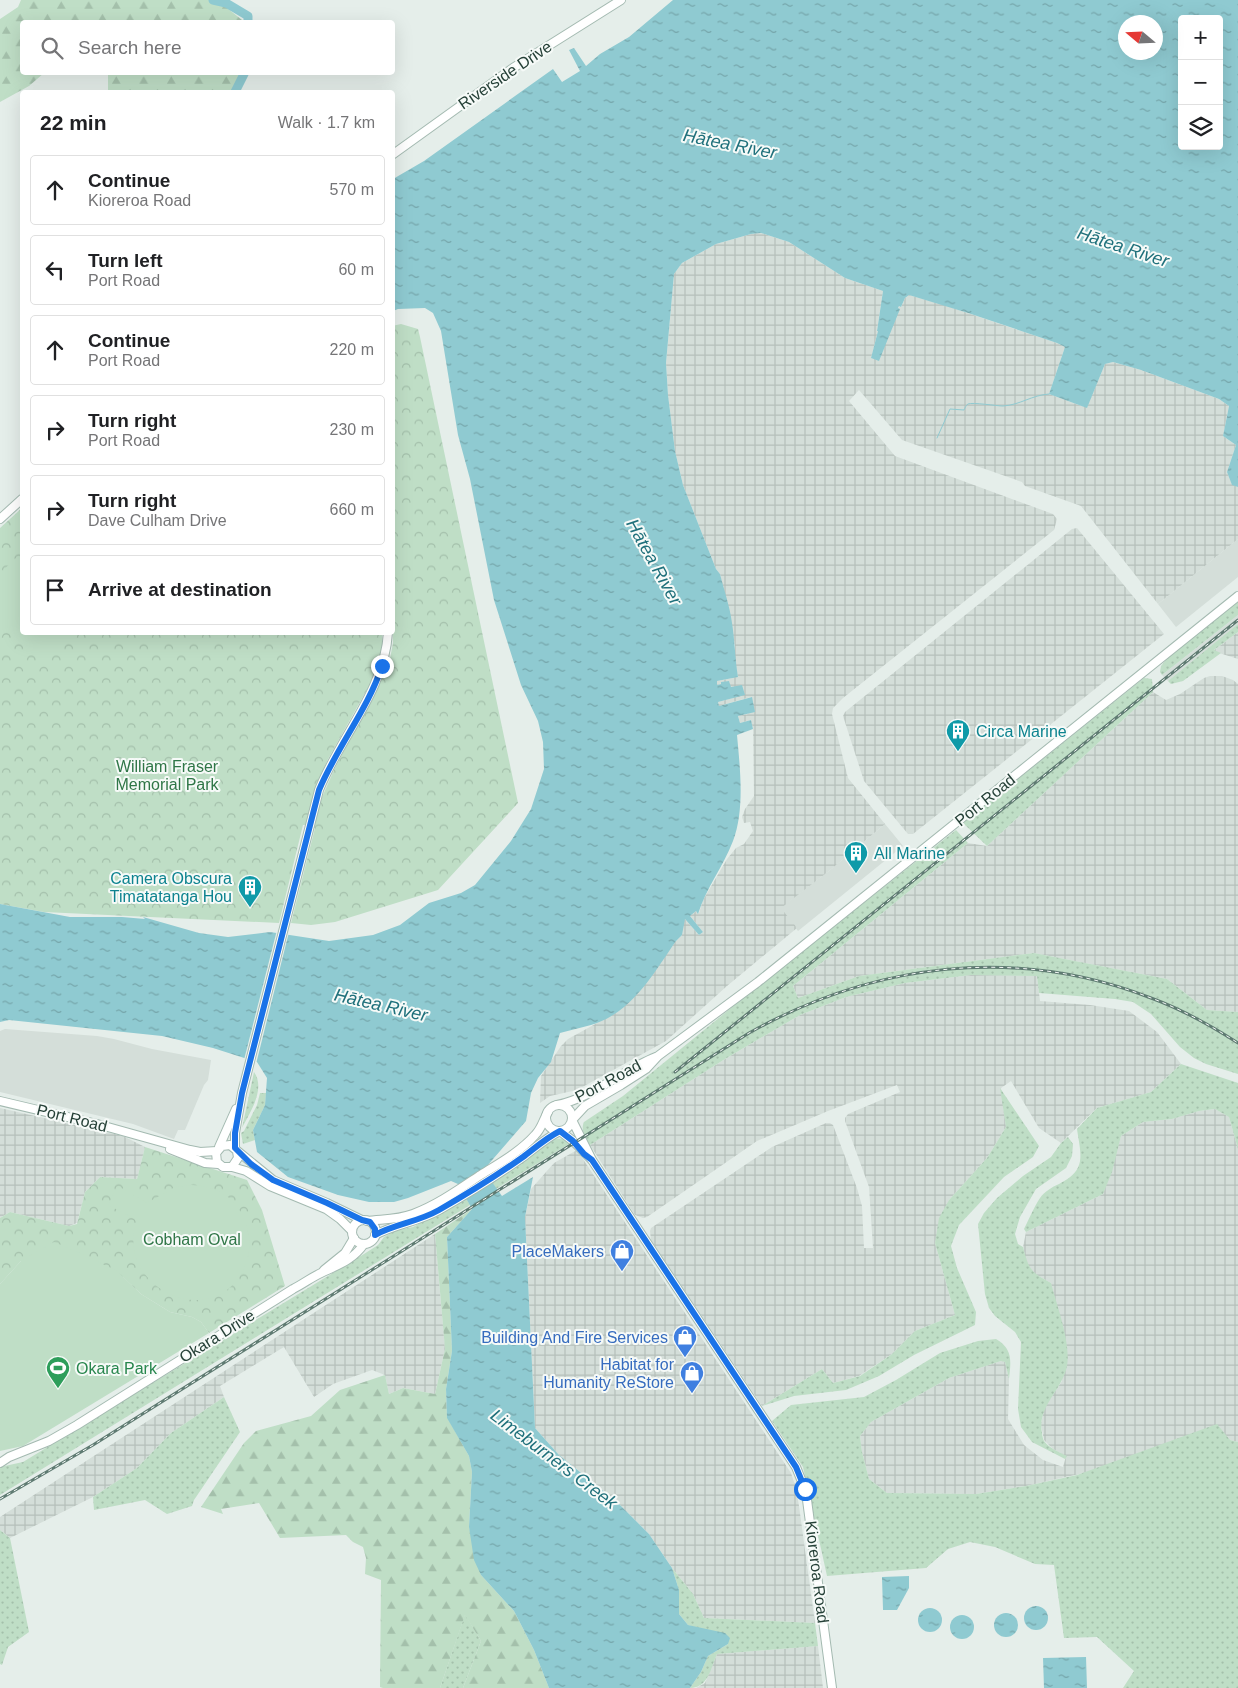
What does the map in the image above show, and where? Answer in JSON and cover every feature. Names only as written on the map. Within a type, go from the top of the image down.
[{"type":"main road","name":"Riverside Drive","points":[[395,153],[513,68],[621,0]]},
{"type":"main road","points":[[0,519],[20,501]]},
{"type":"main road","name":"Port Road","points":[[504,1164],[523,1157],[547,1138],[568,1128],[572,1120],[585,1106],[646,1069],[658,1056],[758,982],[1238,596]]},
{"type":"main road","points":[[232,1167],[238,1158],[235,1133],[242,1093],[319,790],[339,748],[377,681],[384,659],[388,635]]},
{"type":"main road","name":"Port Road","points":[[375,1235],[390,1227],[414,1222],[504,1164],[536,1135],[553,1106],[569,1102],[641,1063],[658,1056]]},
{"type":"main road","points":[[218,1149],[227,1145],[273,1180],[364,1220],[374,1226],[375,1235],[372,1240],[364,1244],[358,1242],[340,1219],[326,1210],[270,1186],[246,1171],[232,1167],[226,1168],[218,1164],[216,1159],[218,1149],[242,1093]]},
{"type":"main road","name":"Port Road","points":[[0,1101],[88,1122],[190,1150],[200,1152],[218,1149]]},
{"type":"main road","name":"Port Road","points":[[557,1105],[565,1106],[569,1109],[572,1120]]},
{"type":"main road","points":[[548,1112],[547,1124],[553,1130],[560,1131]]},
{"type":"main road","name":"Kioreroa Road","points":[[572,1120],[592,1160],[796,1467],[807,1500],[832,1688]]},
{"type":"main road","name":"Kioreroa Road","points":[[560,1131],[592,1160]]},
{"type":"main road","name":"Port Road","points":[[144,1138],[204,1163],[218,1164]]},
{"type":"main road","name":"Port Road","points":[[364,1220],[391,1219],[412,1214],[447,1201]]},
{"type":"main road","points":[[353,1234],[355,1224],[364,1220]]},
{"type":"main road","name":"Okara Drive","points":[[320,1273],[331,1262],[345,1253],[353,1234]]},
{"type":"main road","name":"Okara Drive","points":[[0,1463],[9,1457],[49,1441],[77,1425],[320,1273],[338,1266],[359,1252],[364,1244]]},
{"type":"main road","points":[[0,1455],[9,1457]]},
{"type":"shaded area","points":[[761,233],[789,242],[845,278],[883,291],[878,331],[871,358],[879,360],[899,306],[901,307],[905,298],[909,295],[944,305],[1065,347],[1049,394],[1079,405],[1087,407],[1105,364],[1113,362],[1141,370],[1219,399],[1229,406],[1223,436],[1236,445],[1227,472],[1232,484],[1238,487],[1238,539],[1158,604],[1081,506],[1025,486],[1022,482],[902,440],[859,390],[849,401],[895,456],[1053,514],[1057,519],[1054,530],[843,698],[833,708],[832,714],[848,778],[885,824],[781,908],[797,928],[727,986],[666,1041],[577,1090],[550,1096],[540,1103],[541,1076],[561,1046],[568,1039],[619,1011],[682,935],[683,921],[685,919],[699,935],[703,932],[690,916],[696,911],[699,913],[703,900],[727,859],[736,848],[744,844],[753,831],[750,822],[744,823],[742,817],[754,796],[753,729],[751,720],[740,723],[738,716],[748,714],[751,697],[719,706],[718,702],[733,698],[729,681],[717,685],[717,681],[738,677],[734,658],[735,645],[720,574],[716,569],[683,485],[675,451],[666,363],[674,274],[682,263],[716,244]]},
{"type":"shaded area","points":[[1077,528],[1164,634],[913,834],[908,834],[864,781],[843,716],[845,712],[1072,529]]},
{"type":"shaded area","points":[[1238,539],[1238,577],[1176,627],[1158,604]]},
{"type":"shaded area","points":[[1238,615],[1238,624],[1217,643],[1168,681],[1162,675]]},
{"type":"shaded area","points":[[1238,632],[1238,659],[1213,651]]},
{"type":"shaded area","points":[[1210,676],[1222,676],[1238,684],[1238,1012],[1207,1010],[1167,979],[1034,953],[859,976],[798,998],[793,986],[968,843],[987,846],[1153,692],[1166,700]]},
{"type":"shaded area","points":[[885,824],[903,846],[798,931],[780,908],[829,871]]},
{"type":"shaded area","points":[[971,975],[1037,976],[1040,1001],[1090,1005],[1129,1011],[1157,1032],[1181,1064],[1151,1092],[1097,1108],[1061,1143],[1039,1128],[1011,1081],[1001,1088],[1006,1127],[987,1158],[949,1200],[935,1243],[955,1315],[915,1331],[892,1354],[859,1376],[833,1383],[822,1369],[762,1406],[651,1240],[651,1228],[772,1147],[826,1123],[830,1123],[833,1125],[862,1206],[864,1248],[873,1248],[869,1187],[845,1118],[848,1114],[900,1092],[897,1085],[757,1141],[643,1218],[635,1215],[590,1145],[725,1059],[800,1015],[846,997],[905,983]]},
{"type":"shaded area","points":[[5,1029],[97,1036],[211,1060],[208,1080],[204,1085],[185,1130],[178,1130],[174,1139],[133,1124],[0,1092],[0,1031]]},
{"type":"shaded area","points":[[0,1108],[123,1136],[145,1147],[137,1179],[100,1177],[85,1192],[77,1223],[69,1226],[10,1212],[0,1218]]},
{"type":"shaded area","points":[[1215,1109],[1229,1117],[1238,1149],[1238,1442],[1230,1440],[1026,1486],[976,1494],[887,1493],[869,1479],[860,1436],[871,1422],[949,1378],[1001,1361],[1005,1362],[1009,1379],[1008,1419],[1024,1445],[1043,1460],[1063,1467],[1066,1456],[1053,1449],[1044,1440],[1041,1425],[1044,1408],[1062,1381],[1051,1283],[1035,1274],[1027,1264],[1023,1247],[1026,1232],[1103,1194],[1121,1136],[1143,1122],[1172,1119],[1199,1111]]},
{"type":"shaded area","points":[[577,1150],[791,1473],[799,1506],[815,1623],[704,1618],[693,1594],[672,1568],[649,1534],[617,1502],[559,1455],[535,1428],[525,1217],[531,1189],[554,1163]]},
{"type":"shaded area","points":[[435,1234],[445,1349],[435,1394],[403,1388],[389,1394],[385,1375],[372,1370],[333,1384],[314,1397],[284,1347],[220,1386],[224,1397],[171,1433],[137,1468],[93,1497],[10,1538],[0,1530],[0,1517]]},
{"type":"shaded area","points":[[818,1646],[823,1688],[696,1688],[705,1683],[717,1654]]},
{"type":"green space","points":[[21,0],[217,0],[242,20],[20,20],[20,75],[42,75],[29,86],[0,102],[0,19],[18,7]]},
{"type":"green space","points":[[108,75],[240,75],[235,90],[108,90]]},
{"type":"green space","points":[[401,324],[418,329],[518,803],[438,890],[335,922],[311,925],[291,923],[315,828],[312,828],[319,804],[334,770],[389,664],[393,635],[395,635],[395,325]]},
{"type":"green space","name":"William Fraser Memorial Park","points":[[20,510],[20,635],[382,635],[382,657],[374,677],[328,759],[314,792],[306,825],[303,825],[279,923],[44,912],[0,904],[0,528]]},
{"type":"green space","points":[[16,558],[20,563],[20,635],[67,635],[39,660],[0,617],[0,573]]},
{"type":"green space","points":[[1238,601],[1238,615],[1162,675],[1160,672],[1161,666],[1169,656]]},
{"type":"green space","points":[[1238,624],[1238,632],[1214,650],[1221,653],[1183,681],[1171,684],[1168,681]]},
{"type":"green space","points":[[1144,678],[1152,679],[1153,692],[987,846],[963,823]]},
{"type":"green space","points":[[956,830],[968,843],[793,986],[798,998],[859,976],[1034,953],[1167,979],[1207,1010],[1238,1012],[1238,1074],[1206,1064],[1194,1058],[1180,1047],[1151,1014],[1133,1002],[1039,993],[1037,976],[971,975],[905,983],[846,997],[800,1015],[725,1059],[590,1145],[583,1131],[584,1122],[623,1096],[747,995]]},
{"type":"green space","points":[[1181,1064],[1238,1083],[1238,1149],[1229,1117],[1215,1109],[1199,1111],[1172,1119],[1143,1122],[1121,1136],[1112,1172],[1103,1194],[1026,1232],[1024,1229],[1042,1196],[1051,1188],[1068,1179],[1078,1168],[1080,1147],[1077,1129],[1097,1108],[1151,1092]]},
{"type":"green space","points":[[254,1072],[257,1079],[258,1093],[242,1128]]},
{"type":"green space","points":[[1000,1088],[1039,1146],[1033,1157],[1004,1177],[959,1225],[951,1246],[957,1268],[976,1312],[975,1325],[914,1355],[879,1376],[846,1390],[794,1396],[762,1406],[822,1369],[833,1383],[860,1376],[892,1354],[915,1331],[955,1315],[935,1243],[939,1218],[949,1200],[987,1158],[1006,1127]]},
{"type":"green space","points":[[260,1093],[266,1093],[265,1105],[253,1130],[255,1140],[243,1144],[241,1133],[244,1131],[257,1105]]},
{"type":"green space","points":[[1068,1137],[1073,1144],[1072,1156],[1066,1168],[1036,1189],[1020,1217],[1015,1234],[1018,1244],[1023,1247],[1029,1266],[1035,1273],[1051,1283],[1060,1313],[1067,1347],[1067,1366],[1060,1383],[1046,1407],[1041,1423],[1044,1441],[1051,1448],[1067,1456],[1065,1459],[1032,1442],[1021,1427],[1018,1409],[1021,1342],[1015,1332],[995,1316],[989,1308],[985,1294],[978,1224],[984,1213],[997,1198],[1023,1176],[1051,1157]]},
{"type":"green space","points":[[566,1138],[572,1142],[496,1189],[492,1182],[555,1139]]},
{"type":"green space","name":"Cobham Oval","points":[[145,1147],[247,1180],[262,1210],[285,1286],[209,1333],[201,1322],[192,1317],[170,1312],[141,1294],[123,1277],[21,1261],[0,1284],[0,1218],[10,1212],[69,1226],[77,1224],[85,1192],[100,1177],[137,1179]]},
{"type":"green space","points":[[191,1185],[208,1187],[229,1197],[239,1209],[246,1223],[250,1242],[244,1268],[230,1288],[211,1298],[191,1300],[170,1294],[152,1282],[139,1265],[133,1244],[137,1220],[108,1205],[118,1186],[147,1203],[175,1187]]},
{"type":"green space","points":[[466,1198],[470,1205],[0,1495],[0,1467],[23,1462],[364,1254],[378,1245],[384,1237],[395,1231],[413,1227]]},
{"type":"green space","points":[[472,1209],[447,1237],[452,1351],[446,1389],[447,1417],[469,1456],[472,1472],[469,1527],[481,1575],[514,1611],[534,1650],[549,1688],[463,1688],[481,1641],[465,1615],[440,1688],[383,1688],[380,1687],[381,1580],[365,1574],[366,1558],[363,1547],[353,1542],[346,1535],[280,1538],[259,1503],[221,1509],[223,1514],[201,1507],[244,1443],[256,1431],[311,1416],[340,1390],[385,1375],[389,1394],[403,1388],[435,1394],[445,1349],[435,1234]]},
{"type":"green space","name":"Okara Park","points":[[54,1242],[117,1271],[141,1294],[170,1312],[192,1317],[201,1322],[209,1333],[23,1446],[0,1451],[0,1284],[21,1261]]},
{"type":"green space","points":[[996,1339],[1002,1343],[1010,1356],[1009,1379],[1005,1362],[1001,1361],[949,1378],[871,1422],[860,1436],[869,1479],[887,1493],[976,1494],[1077,1475],[1217,1424],[1230,1440],[1238,1442],[1238,1688],[1123,1688],[1134,1671],[1097,1637],[1064,1638],[1054,1565],[1035,1564],[995,1547],[970,1542],[948,1549],[926,1568],[827,1576],[803,1467],[772,1421],[791,1405],[864,1397],[940,1353],[978,1341]]},
{"type":"green space","points":[[224,1397],[240,1432],[194,1500],[192,1506],[167,1514],[145,1500],[94,1510],[93,1497],[137,1468],[171,1433]]},
{"type":"green space","points":[[0,1530],[10,1538],[29,1632],[8,1647],[2,1665],[0,1664]]},
{"type":"green space","points":[[672,1568],[693,1594],[704,1618],[815,1623],[818,1646],[717,1654],[705,1681],[701,1685],[690,1688],[701,1672],[708,1656],[728,1644],[688,1625],[679,1614],[679,1590]]},
{"type":"green space","points":[[465,1614],[481,1641],[463,1688],[440,1688]]},
{"type":"water","points":[[673,0],[1238,0],[1238,487],[1232,485],[1227,472],[1236,445],[1223,436],[1229,406],[1219,399],[1141,370],[1113,362],[1105,364],[1087,408],[1049,394],[1065,347],[968,313],[909,295],[905,298],[901,307],[899,306],[898,308],[900,309],[879,361],[871,358],[878,331],[883,291],[845,278],[789,242],[761,233],[716,244],[682,263],[674,274],[666,363],[675,451],[683,485],[716,569],[720,574],[731,617],[738,677],[717,681],[717,685],[721,684],[721,682],[729,681],[731,687],[742,685],[745,695],[718,702],[719,706],[752,697],[755,712],[738,716],[740,723],[751,720],[753,729],[737,735],[741,789],[737,829],[729,851],[705,895],[698,914],[696,911],[690,916],[703,932],[699,935],[685,919],[682,935],[650,979],[630,1002],[605,1019],[591,1025],[560,1033],[551,1062],[538,1078],[531,1093],[526,1121],[487,1166],[492,1182],[502,1196],[533,1177],[525,1217],[535,1428],[559,1455],[617,1502],[649,1534],[672,1568],[679,1590],[679,1614],[688,1625],[725,1633],[730,1638],[728,1644],[708,1656],[701,1672],[690,1688],[549,1688],[534,1650],[514,1611],[481,1575],[474,1560],[469,1527],[472,1472],[469,1456],[447,1418],[446,1389],[452,1351],[447,1237],[472,1209],[458,1184],[451,1181],[394,1202],[369,1202],[338,1195],[288,1177],[257,1152],[253,1130],[265,1105],[267,1078],[257,1062],[213,1048],[162,1036],[9,1020],[0,1022],[0,904],[70,917],[145,919],[143,917],[199,933],[228,937],[270,932],[329,941],[373,935],[400,925],[429,903],[461,893],[475,885],[511,841],[531,809],[544,769],[543,742],[538,721],[521,685],[494,600],[470,479],[458,435],[441,331],[433,313],[425,308],[395,310],[395,178],[424,161],[553,69],[562,82],[580,71],[569,50],[574,48],[586,66],[600,54],[629,37]]},
{"type":"water","points":[[909,1576],[909,1588],[897,1610],[883,1610],[882,1577]]},
{"type":"water","points":[[1036,1606],[1045,1609],[1048,1618],[1045,1627],[1036,1630],[1027,1627],[1024,1618],[1027,1609]]},
{"type":"water","points":[[930,1608],[939,1611],[942,1620],[939,1629],[930,1632],[921,1629],[918,1620],[921,1611]]},
{"type":"water","points":[[1006,1613],[1015,1616],[1018,1625],[1015,1634],[1006,1637],[997,1634],[994,1625],[997,1616]]},
{"type":"water","points":[[962,1615],[971,1618],[974,1627],[971,1636],[962,1639],[953,1636],[950,1627],[953,1618]]},
{"type":"water","points":[[1086,1657],[1087,1688],[1044,1688],[1043,1658]]},
{"type":"pier","points":[[277,930],[289,932],[256,1064],[244,1060]]},
{"type":"waterway","points":[[213,0],[226,3],[248,16],[248,20]]},
{"type":"waterway","points":[[236,90],[244,75]]},
{"type":"waterway","points":[[937,438],[950,409],[964,410],[968,404],[1003,406],[1049,394]]},
{"type":"railway","points":[[675,1072],[1238,620]]},
{"type":"railway","points":[[0,1499],[93,1445],[749,1033],[797,1009],[845,991],[895,977],[946,969],[997,967],[1048,971],[1100,981],[1151,998],[1195,1018],[1238,1043]]},
{"type":"place","name":"Circa Marine","points":[[958,752]]},
{"type":"place","name":"All Marine","points":[[856,874]]},
{"type":"place","name":"Camera Obscura Timatatanga Hou","points":[[250,908]]},
{"type":"place","name":"PlaceMakers","points":[[622,1272]]},
{"type":"place","name":"Building And Fire Services","points":[[685,1358]]},
{"type":"place","name":"Okara Park","points":[[58,1389]]},
{"type":"place","name":"Habitat for Humanity ReStore","points":[[692,1394]]},
{"type":"route","points":[[382,666],[373,689],[339,748],[319,790],[242,1093],[235,1133],[235,1148],[251,1164],[273,1180],[370,1222],[375,1229],[375,1235],[390,1227],[414,1222],[436,1212],[523,1157],[547,1138],[560,1131],[592,1160],[763,1416],[796,1467],[805,1489]]},
{"type":"water label","name":"Hātea River","points":[[730,144]]},
{"type":"water label","name":"Hātea River","points":[[1123,247]]},
{"type":"water label","name":"Hātea River","points":[[654,562]]},
{"type":"water label","name":"Hātea River","points":[[381,1005]]},
{"type":"water label","name":"Limeburners Creek","points":[[554,1459]]}]
